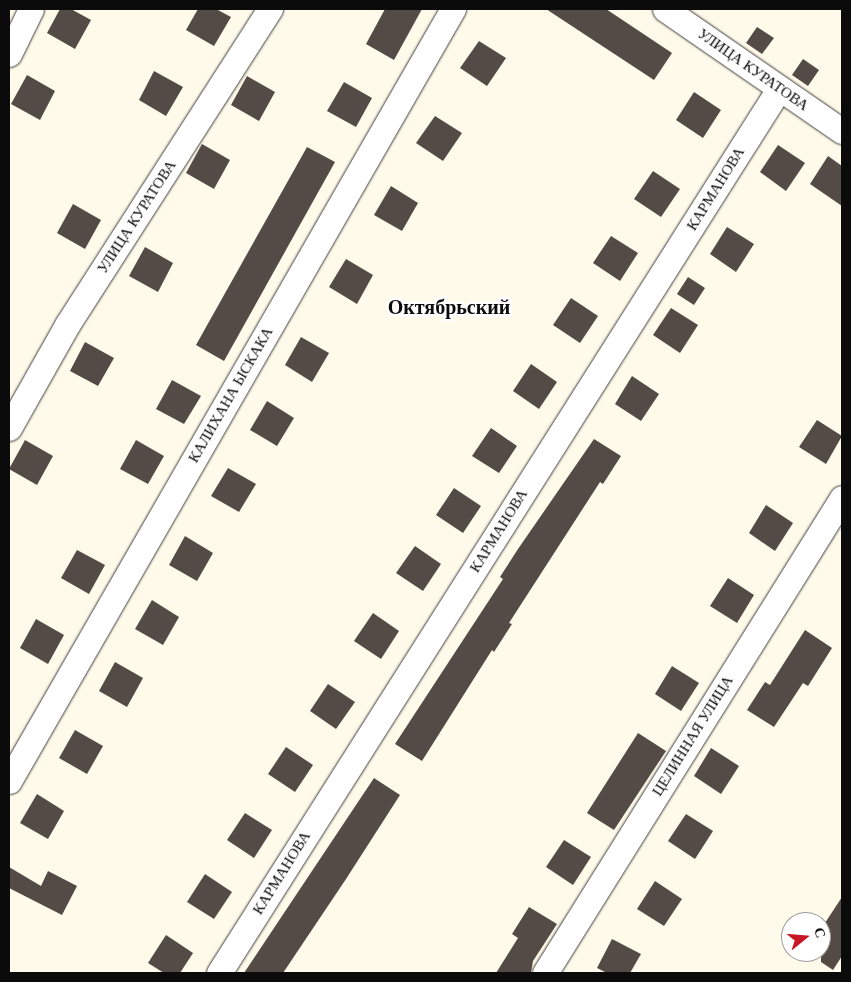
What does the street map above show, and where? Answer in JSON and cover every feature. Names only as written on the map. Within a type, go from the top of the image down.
[{"type":"street","points":[[9,54],[31,9]]},
{"type":"street","name":"УЛИЦА КУРАТОВА","points":[[9,428],[68,325],[270,9]]},
{"type":"street","name":"КАЛИХАНА ЫСКАКА","points":[[9,781],[453,9]]},
{"type":"street","name":"УЛИЦА КУРАТОВА","points":[[665,9],[842,131]]},
{"type":"street","name":"КАРМАНОВА","points":[[219,973],[779,89]]},
{"type":"street","name":"ЦЕЛИННАЯ УЛИЦА","points":[[545,973],[842,498]]},
{"type":"building","points":[[60,9],[71,9],[91,20],[75,49],[47,33]]},
{"type":"building","points":[[198,9],[216,9],[231,17],[214,46],[186,30]]},
{"type":"building","points":[[385,9],[422,9],[394,60],[366,44]]},
{"type":"building","points":[[546,9],[606,9],[672,53],[654,80]]},
{"type":"building","points":[[757,27],[774,38],[762,54],[746,43]]},
{"type":"building","points":[[479,41],[506,58],[487,86],[460,68]]},
{"type":"building","points":[[803,59],[819,70],[808,86],[792,75]]},
{"type":"building","points":[[154,71],[183,87],[166,116],[139,100]]},
{"type":"building","points":[[27,75],[55,91],[40,120],[11,104]]},
{"type":"building","points":[[247,76],[275,92],[259,121],[231,105]]},
{"type":"building","points":[[344,82],[372,98],[356,127],[327,111]]},
{"type":"building","points":[[694,92],[721,110],[703,138],[676,120]]},
{"type":"building","points":[[435,116],[462,133],[443,161],[416,143]]},
{"type":"building","points":[[202,144],[230,160],[214,189],[186,173]]},
{"type":"building","points":[[778,145],[805,163],[786,191],[760,172]]},
{"type":"building","points":[[307,147],[335,162],[224,361],[196,345]]},
{"type":"building","points":[[828,156],[842,166],[842,206],[810,184]]},
{"type":"building","points":[[653,171],[680,189],[661,217],[634,199]]},
{"type":"building","points":[[391,186],[418,203],[402,231],[374,215]]},
{"type":"building","points":[[73,204],[101,220],[85,249],[57,233]]},
{"type":"building","points":[[727,227],[754,244],[736,272],[710,254]]},
{"type":"building","points":[[611,236],[638,253],[620,281],[593,263]]},
{"type":"building","points":[[145,247],[173,263],[158,292],[129,276]]},
{"type":"building","points":[[346,259],[373,275],[357,304],[329,287]]},
{"type":"building","points":[[688,277],[705,288],[694,305],[677,294]]},
{"type":"building","points":[[571,298],[598,316],[580,343],[553,325]]},
{"type":"building","points":[[671,308],[698,325],[680,353],[653,335]]},
{"type":"building","points":[[301,337],[329,353],[312,382],[285,365]]},
{"type":"building","points":[[85,342],[114,358],[98,386],[70,371]]},
{"type":"building","points":[[531,364],[557,382],[539,409],[513,391]]},
{"type":"building","points":[[632,376],[659,394],[641,421],[615,404]]},
{"type":"building","points":[[172,380],[201,396],[184,424],[156,409]]},
{"type":"building","points":[[267,401],[294,418],[277,446],[250,430]]},
{"type":"building","points":[[817,420],[842,436],[826,464],[799,447]]},
{"type":"building","points":[[491,428],[517,446],[499,473],[472,456]]},
{"type":"building","points":[[594,439],[621,456],[603,484],[600,482],[509,623],[512,624],[494,652],[492,650],[422,761],[395,744],[503,579],[500,577],[518,549]]},
{"type":"building","points":[[25,440],[53,456],[37,485],[9,469]]},
{"type":"building","points":[[136,440],[164,456],[148,484],[120,469]]},
{"type":"building","points":[[228,468],[256,484],[239,512],[211,496]]},
{"type":"building","points":[[454,488],[481,506],[463,533],[436,515]]},
{"type":"building","points":[[766,505],[793,523],[775,551],[749,533]]},
{"type":"building","points":[[185,536],[213,553],[197,581],[169,565]]},
{"type":"building","points":[[415,546],[441,564],[423,591],[396,573]]},
{"type":"building","points":[[77,550],[105,565],[89,594],[61,578]]},
{"type":"building","points":[[728,578],[754,595],[737,623],[710,606]]},
{"type":"building","points":[[152,600],[179,617],[163,645],[135,629]]},
{"type":"building","points":[[373,613],[399,631],[381,659],[354,641]]},
{"type":"building","points":[[36,619],[64,635],[48,664],[20,648]]},
{"type":"building","points":[[805,630],[832,648],[808,686],[803,683],[774,727],[747,710],[765,682],[770,685]]},
{"type":"building","points":[[115,662],[143,678],[127,707],[99,691]]},
{"type":"building","points":[[672,666],[699,683],[681,711],[655,694]]},
{"type":"building","points":[[328,684],[355,702],[336,729],[310,711]]},
{"type":"building","points":[[75,730],[103,746],[87,774],[59,758]]},
{"type":"building","points":[[638,733],[666,751],[614,830],[587,813]]},
{"type":"building","points":[[286,747],[313,765],[295,792],[268,774]]},
{"type":"building","points":[[711,748],[739,766],[721,794],[694,776]]},
{"type":"building","points":[[374,778],[400,795],[346,879],[283,973],[244,973]]},
{"type":"building","points":[[37,794],[64,811],[48,839],[20,823]]},
{"type":"building","points":[[245,813],[272,830],[254,858],[227,840]]},
{"type":"building","points":[[686,814],[713,831],[695,859],[668,841]]},
{"type":"building","points":[[564,840],[591,857],[573,885],[546,867]]},
{"type":"building","points":[[9,867],[41,886],[48,871],[77,886],[62,915],[9,888]]},
{"type":"building","points":[[205,874],[232,892],[214,919],[187,902]]},
{"type":"building","points":[[655,881],[682,899],[664,926],[637,909]]},
{"type":"building","points":[[842,897],[842,956],[833,970],[821,962],[831,962],[831,914]]},
{"type":"building","points":[[529,907],[557,924],[533,961],[531,973],[496,973],[518,938],[512,934]]},
{"type":"building","points":[[166,935],[193,953],[180,973],[164,973],[148,963]]},
{"type":"building","points":[[612,939],[641,954],[630,973],[607,973],[597,968]]},
{"type":"district","name":"Октябрьский","points":[[449,307]]}]
